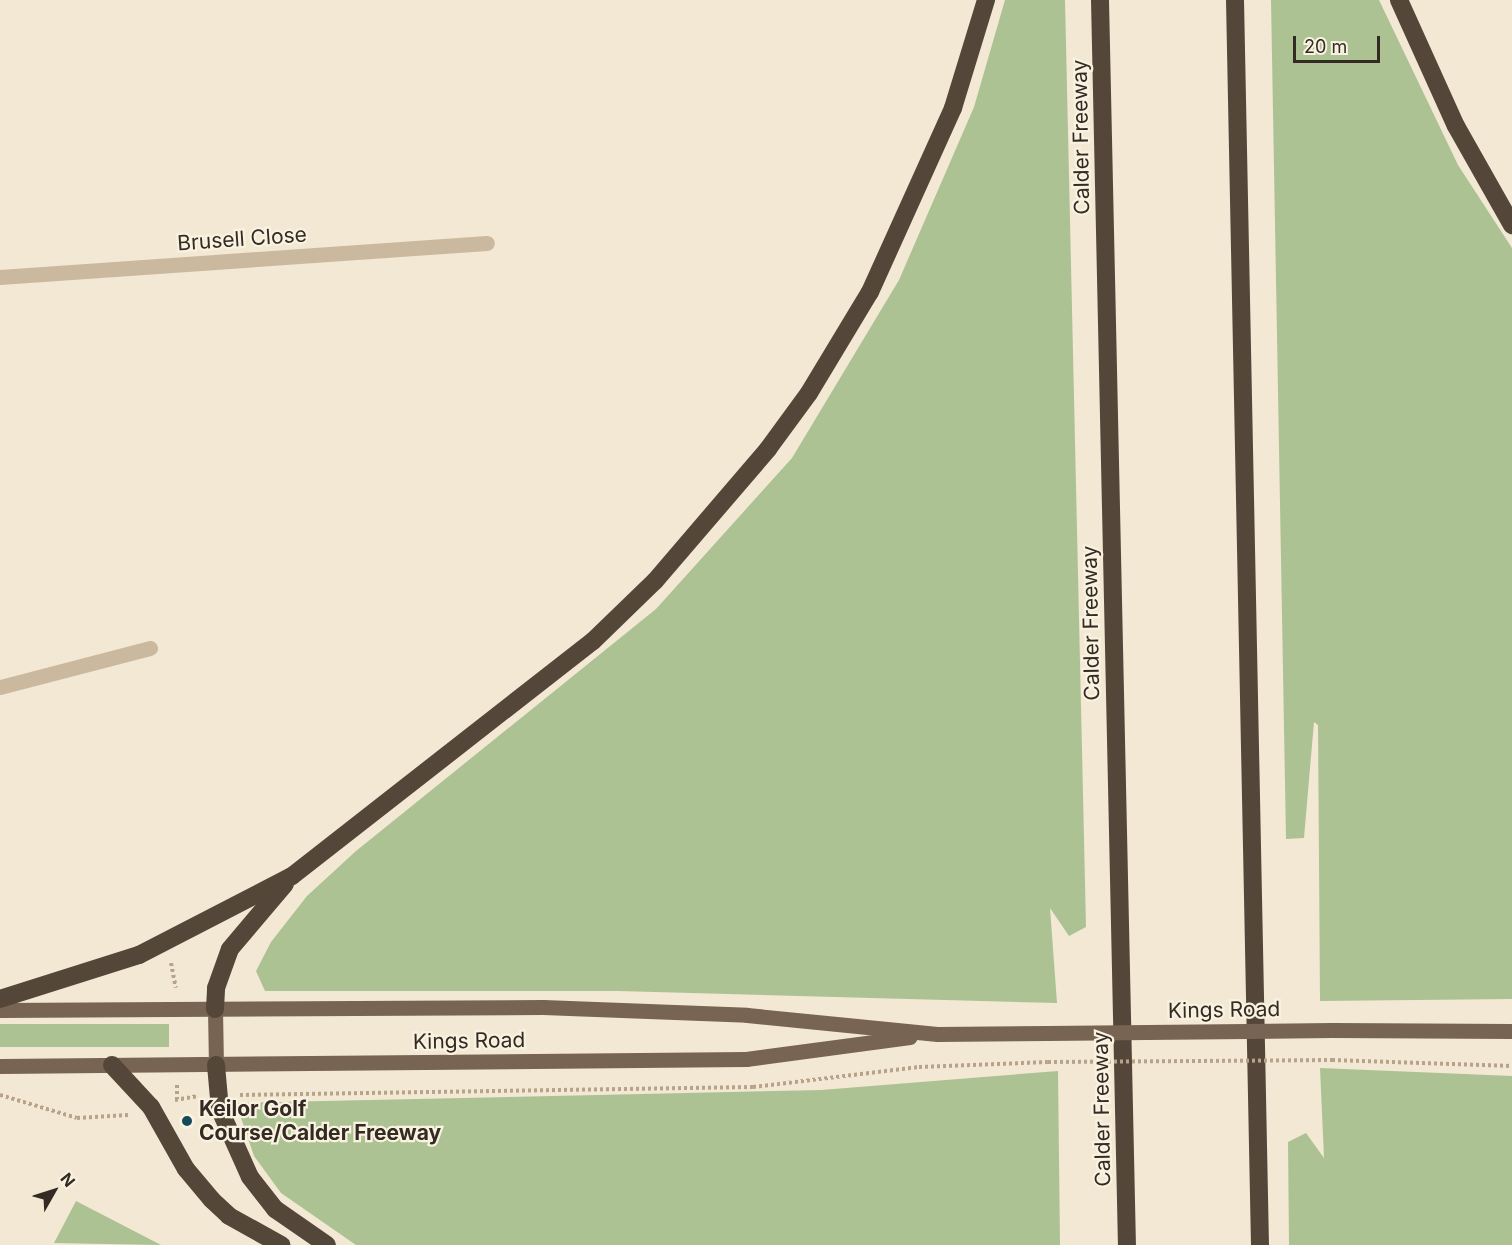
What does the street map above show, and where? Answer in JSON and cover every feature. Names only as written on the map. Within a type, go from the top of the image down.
[{"type":"highway","points":[[0,999],[156,948],[292,876],[592,641],[724,506],[809,393],[870,292],[948,119],[986,0]]},
{"type":"highway","name":"Calder Freeway","points":[[1100,0],[1127,1245]]},
{"type":"highway","points":[[1235,0],[1260,1245]]},
{"type":"highway","points":[[1399,0],[1456,126],[1512,225]]},
{"type":"highway","points":[[215,1009],[216,988],[230,950],[292,876]]},
{"type":"highway","points":[[111,1065],[152,1107],[186,1169],[212,1200],[229,1216],[281,1245]]},
{"type":"highway","points":[[216,1065],[217,1096],[240,1159],[262,1194],[327,1245]]},
{"type":"main road","points":[[215,1009],[216,1065]]},
{"type":"main road","name":"Kings Road","points":[[0,1010],[637,1009],[937,1034],[1332,1030],[1512,1031]]},
{"type":"main road","name":"Kings Road","points":[[0,1066],[746,1059],[937,1034]]},
{"type":"street","name":"Brusell Close","points":[[0,278],[487,243]]},
{"type":"street","points":[[0,687],[150,648]]},
{"type":"path","points":[[0,1095],[92,1120],[193,1096],[753,1087],[939,1065],[1332,1060],[1512,1066]]},
{"type":"green space","points":[[1005,0],[1065,0],[1086,927],[1069,936],[1050,908],[1057,1003],[618,991],[265,991],[256,971],[271,942],[307,896],[356,851],[656,609],[792,458],[899,280],[974,107]]},
{"type":"green space","points":[[1271,0],[1379,0],[1458,165],[1512,248],[1512,999],[1320,1001],[1318,725],[1314,722],[1304,838],[1286,839]]},
{"type":"green space","points":[[0,1024],[169,1024],[169,1047],[0,1047]]},
{"type":"green space","points":[[1320,1068],[1512,1076],[1512,1245],[1289,1245],[1288,1142],[1306,1133],[1324,1158]]},
{"type":"green space","points":[[1058,1071],[1060,1245],[356,1245],[281,1193],[254,1156],[236,1103],[821,1090]]},
{"type":"green space","points":[[76,1201],[161,1245],[54,1243]]},
{"type":"place","name":"Keilor Golf Course/Calder Freeway","points":[[187,1121]]}]
